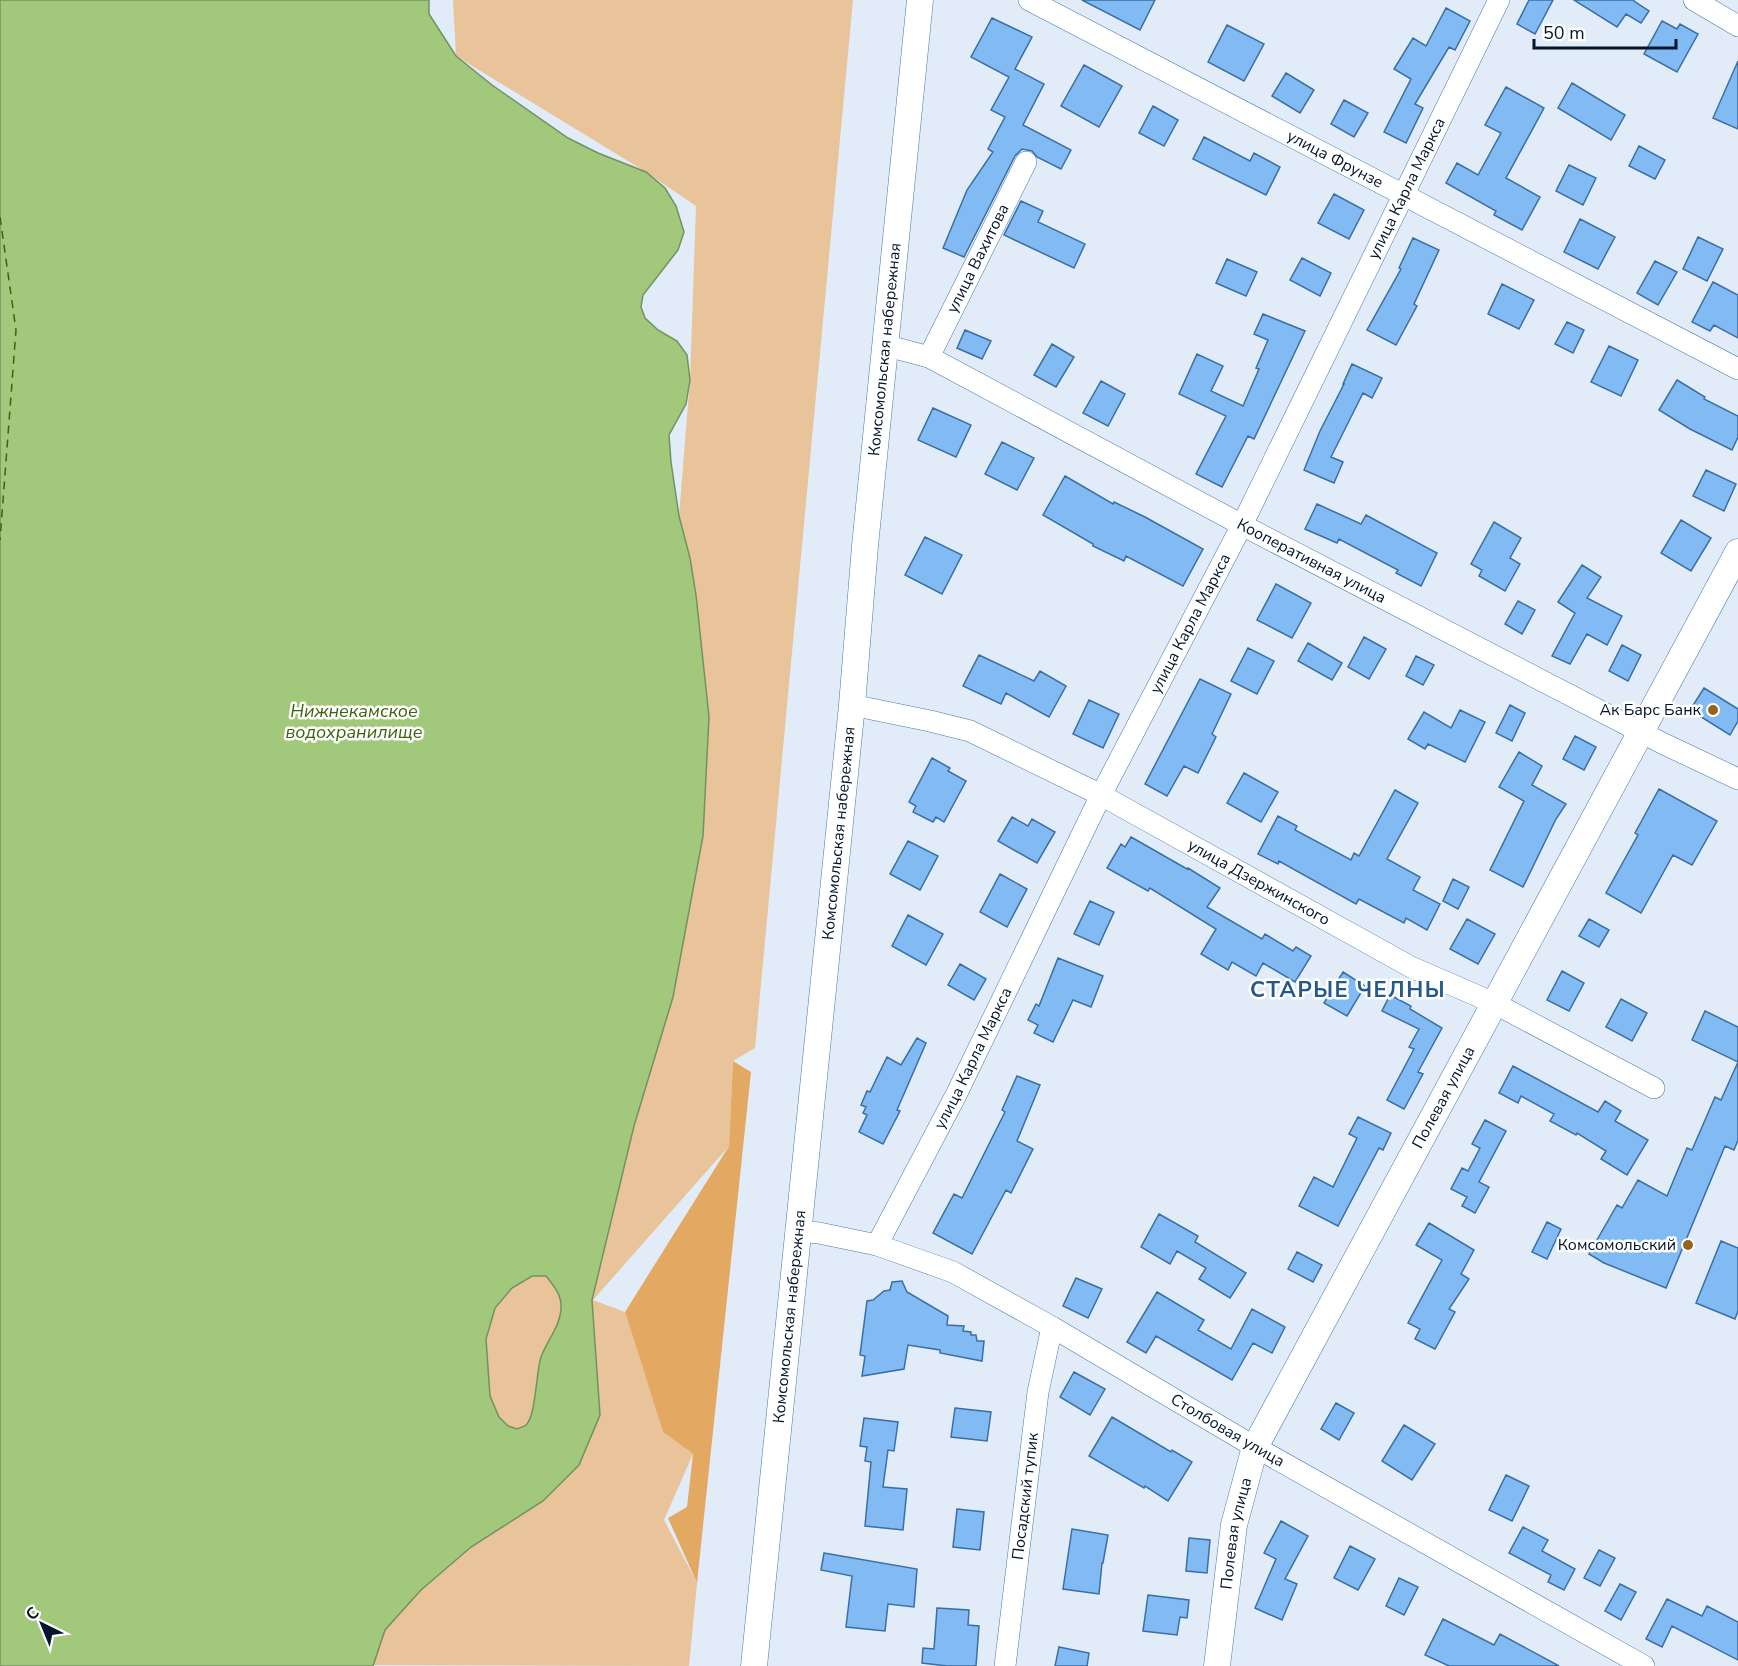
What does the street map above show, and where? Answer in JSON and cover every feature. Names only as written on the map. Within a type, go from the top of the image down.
[{"type":"street","name":"Комсомольская набережная","points":[[754,1666],[852,705],[884,345],[920,0]]},
{"type":"street","name":"улица Фрунзе","points":[[1029,0],[1738,369]]},
{"type":"street","name":"улица Карла Маркса","points":[[877,1245],[956,1095],[1101,795],[1242,525],[1499,0]]},
{"type":"street","points":[[1694,0],[1738,26]]},
{"type":"street","name":"улица Вахитова","points":[[929,357],[1026,162]]},
{"type":"street","name":"Кооперативная улица","points":[[884,345],[929,357],[1242,525],[1642,732],[1738,779]]},
{"type":"street","name":"Полевая улица","points":[[1217,1666],[1234,1526],[1255,1447],[1738,552]]},
{"type":"street","name":"улица Дзержинского","points":[[852,705],[970,731],[1101,795],[1411,967],[1494,1003],[1654,1088]]},
{"type":"street","name":"Столбовая улица","points":[[799,1231],[877,1245],[953,1272],[1052,1327],[1255,1447],[1644,1666]]},
{"type":"street","name":"Посадский тупик","points":[[1005,1666],[1038,1392],[1052,1327]]},
{"type":"shaded area","points":[[453,0],[853,0],[755,1048],[733,1061],[729,1146],[593,1300],[625,1312],[663,1432],[693,1454],[664,1520],[697,1583],[689,1666],[373,1665],[385,1630],[421,1590],[471,1547],[543,1501],[579,1465],[600,1415],[592,1301],[634,1126],[673,997],[679,516],[690,380],[696,206],[646,172],[456,56]]},
{"type":"shaded area","points":[[733,1061],[751,1072],[697,1583],[668,1518],[687,1507],[693,1454],[663,1432],[625,1312],[729,1146]]},
{"type":"shaded area","points":[[532,1276],[546,1276],[559,1295],[561,1309],[556,1327],[541,1357],[532,1412],[525,1425],[518,1429],[508,1426],[499,1417],[489,1396],[486,1339],[495,1308],[512,1288]]},
{"type":"water","name":"Нижнекамское водохранилище","points":[[0,0],[429,0],[429,14],[456,56],[492,85],[568,138],[646,172],[665,188],[676,206],[684,232],[678,250],[643,295],[641,307],[645,318],[658,330],[677,341],[687,355],[690,380],[686,404],[669,435],[679,516],[690,558],[696,595],[709,717],[703,836],[673,997],[634,1126],[592,1300],[600,1415],[579,1465],[543,1501],[471,1547],[421,1590],[385,1630],[373,1666],[0,1666]],"holes":[[[532,1276],[546,1276],[559,1295],[560,1315],[541,1357],[532,1413],[525,1426],[517,1429],[508,1426],[499,1417],[490,1396],[486,1339],[495,1308],[512,1288]]]},
{"type":"building","points":[[1082,0],[1155,0],[1140,30]]},
{"type":"building","points":[[1529,0],[1553,0],[1535,34],[1517,24]]},
{"type":"building","points":[[1574,0],[1634,0],[1649,11],[1641,23],[1626,14],[1617,27]]},
{"type":"building","points":[[1446,8],[1470,21],[1455,50],[1449,47],[1415,104],[1423,108],[1406,143],[1384,132],[1411,79],[1394,69],[1413,38],[1426,46]]},
{"type":"building","points":[[992,18],[1032,37],[1015,69],[1044,84],[1023,125],[1071,150],[1061,169],[1037,157],[1032,151],[1022,149],[1015,156],[964,257],[943,248],[967,190],[993,152],[988,149],[1005,117],[991,110],[1009,77],[971,57]]},
{"type":"building","points":[[1662,21],[1677,29],[1680,24],[1698,34],[1677,72],[1644,54]]},
{"type":"building","points":[[1227,25],[1264,44],[1244,81],[1208,62]]},
{"type":"building","points":[[1738,61],[1738,129],[1713,118]]},
{"type":"building","points":[[1084,65],[1122,86],[1099,127],[1061,106]]},
{"type":"building","points":[[1286,73],[1314,90],[1300,113],[1272,96]]},
{"type":"building","points":[[1572,83],[1625,115],[1611,140],[1558,108]]},
{"type":"building","points":[[1506,87],[1544,108],[1506,178],[1540,197],[1522,230],[1494,215],[1496,211],[1446,183],[1457,163],[1478,175],[1501,133],[1485,125]]},
{"type":"building","points":[[1344,100],[1368,113],[1354,137],[1331,124]]},
{"type":"building","points":[[1153,106],[1178,120],[1164,146],[1139,133]]},
{"type":"building","points":[[1204,137],[1250,161],[1254,153],[1280,167],[1266,195],[1193,159]]},
{"type":"building","points":[[1639,146],[1665,160],[1655,179],[1629,166]]},
{"type":"building","points":[[1569,165],[1596,178],[1583,205],[1556,191]]},
{"type":"building","points":[[1334,194],[1364,210],[1349,239],[1318,223]]},
{"type":"building","points":[[1021,201],[1043,211],[1038,222],[1085,244],[1074,268],[1004,235]]},
{"type":"building","points":[[1580,219],[1615,237],[1598,269],[1564,252]]},
{"type":"building","points":[[1698,237],[1723,249],[1707,281],[1683,269]]},
{"type":"building","points":[[1413,238],[1439,250],[1414,304],[1417,306],[1396,345],[1367,330],[1401,269],[1399,268]]},
{"type":"building","points":[[1302,258],[1331,273],[1320,296],[1290,280]]},
{"type":"building","points":[[1227,259],[1257,272],[1246,296],[1216,283]]},
{"type":"building","points":[[1655,261],[1677,272],[1658,305],[1637,293]]},
{"type":"building","points":[[1713,282],[1738,295],[1738,338],[1714,325],[1710,331],[1692,322]]},
{"type":"building","points":[[1502,284],[1534,300],[1519,329],[1488,314]]},
{"type":"building","points":[[1263,314],[1305,331],[1254,439],[1248,436],[1222,487],[1196,474],[1226,416],[1179,394],[1197,354],[1223,366],[1211,391],[1243,406],[1259,369],[1256,368],[1268,340],[1254,334]]},
{"type":"building","points":[[1567,322],[1584,330],[1573,353],[1555,344]]},
{"type":"building","points":[[965,330],[991,341],[982,359],[957,348]]},
{"type":"building","points":[[1052,344],[1074,357],[1056,387],[1034,375]]},
{"type":"building","points":[[1609,346],[1638,360],[1621,396],[1591,382]]},
{"type":"building","points":[[1352,364],[1382,378],[1372,398],[1363,393],[1331,457],[1343,462],[1334,483],[1304,470]]},
{"type":"building","points":[[1677,380],[1705,397],[1704,399],[1738,416],[1738,437],[1732,450],[1659,410]]},
{"type":"building","points":[[1101,381],[1125,394],[1108,426],[1083,413]]},
{"type":"building","points":[[933,408],[971,425],[956,457],[918,440]]},
{"type":"building","points":[[1002,442],[1034,458],[1017,490],[985,474]]},
{"type":"building","points":[[1706,470],[1736,484],[1724,511],[1693,496]]},
{"type":"building","points":[[1065,476],[1113,504],[1114,502],[1145,517],[1203,549],[1183,586],[1126,556],[1124,561],[1093,546],[1043,515]]},
{"type":"building","points":[[1317,504],[1361,524],[1366,515],[1437,553],[1421,586],[1396,573],[1398,570],[1339,539],[1337,543],[1305,529]]},
{"type":"building","points":[[1681,520],[1711,538],[1691,571],[1661,553]]},
{"type":"building","points":[[1494,522],[1521,538],[1510,558],[1520,564],[1505,591],[1479,576],[1482,570],[1471,564]]},
{"type":"building","points":[[925,537],[962,555],[942,594],[905,575]]},
{"type":"building","points":[[1582,565],[1601,577],[1587,598],[1622,616],[1607,645],[1587,634],[1570,664],[1552,656],[1575,613],[1558,602]]},
{"type":"building","points":[[1276,584],[1311,603],[1292,638],[1257,620]]},
{"type":"building","points":[[1518,601],[1535,610],[1522,634],[1505,624]]},
{"type":"building","points":[[1364,637],[1386,649],[1369,679],[1348,667]]},
{"type":"building","points":[[1308,643],[1342,663],[1332,680],[1298,661]]},
{"type":"building","points":[[1622,645],[1641,655],[1628,681],[1609,671]]},
{"type":"building","points":[[1248,648],[1274,661],[1257,694],[1231,681]]},
{"type":"building","points":[[979,655],[1034,681],[1040,671],[1066,686],[1049,717],[1006,693],[1001,704],[963,686]]},
{"type":"building","points":[[1416,656],[1434,665],[1423,685],[1406,676]]},
{"type":"building","points":[[1200,679],[1231,694],[1212,734],[1216,737],[1198,773],[1184,766],[1167,796],[1145,784]]},
{"type":"building","points":[[1704,688],[1738,709],[1738,721],[1730,735],[1690,710]]},
{"type":"building","points":[[1089,700],[1119,714],[1103,748],[1073,734]]},
{"type":"building","points":[[1510,705],[1525,713],[1512,741],[1496,733]]},
{"type":"building","points":[[1460,710],[1485,722],[1465,762],[1428,744],[1425,749],[1408,739],[1424,712],[1451,728]]},
{"type":"building","points":[[1575,736],[1596,747],[1584,770],[1563,759]]},
{"type":"building","points":[[1519,752],[1542,766],[1532,785],[1566,804],[1556,819],[1523,887],[1490,870],[1524,801],[1499,787]]},
{"type":"building","points":[[932,758],[950,768],[948,771],[966,781],[944,822],[936,817],[933,822],[913,812],[916,806],[909,802]]},
{"type":"building","points":[[1244,773],[1278,792],[1261,822],[1227,803]]},
{"type":"building","points":[[1659,789],[1717,821],[1692,865],[1673,855],[1641,913],[1606,893],[1638,835],[1635,833]]},
{"type":"building","points":[[1395,790],[1418,803],[1387,859],[1420,877],[1413,890],[1440,904],[1427,930],[1406,918],[1404,923],[1359,899],[1356,904],[1279,861],[1278,864],[1258,854],[1278,816],[1297,826],[1295,830],[1351,860],[1354,853],[1359,856]]},
{"type":"building","points":[[1012,817],[1028,826],[1032,819],[1055,832],[1037,863],[998,841]]},
{"type":"building","points":[[1131,837],[1220,888],[1207,907],[1262,939],[1265,934],[1293,951],[1296,947],[1311,956],[1295,982],[1263,963],[1256,976],[1232,962],[1228,970],[1201,954],[1216,929],[1150,888],[1148,891],[1107,868],[1121,844],[1125,847]]},
{"type":"building","points":[[908,841],[938,856],[920,890],[890,874]]},
{"type":"building","points":[[1000,874],[1027,889],[1007,927],[980,912]]},
{"type":"building","points":[[1453,879],[1469,887],[1458,909],[1443,901]]},
{"type":"building","points":[[1090,901],[1114,912],[1099,945],[1074,934]]},
{"type":"building","points":[[908,915],[943,934],[926,965],[892,946]]},
{"type":"building","points":[[1467,919],[1495,934],[1478,964],[1450,949]]},
{"type":"building","points":[[1589,919],[1609,930],[1599,947],[1579,936]]},
{"type":"building","points":[[1058,958],[1103,976],[1091,1007],[1073,1000],[1053,1042],[1034,1033],[1038,1025],[1028,1020],[1036,1004],[1039,1006]]},
{"type":"building","points":[[960,964],[986,979],[974,1000],[948,985]]},
{"type":"building","points":[[1562,971],[1584,983],[1569,1011],[1547,1000]]},
{"type":"building","points":[[1343,972],[1365,986],[1347,1016],[1324,1003]]},
{"type":"building","points":[[1390,995],[1411,1006],[1410,1009],[1442,1028],[1418,1072],[1423,1074],[1404,1109],[1387,1100],[1414,1049],[1409,1047],[1419,1029],[1382,1011]]},
{"type":"building","points":[[1621,999],[1647,1013],[1632,1041],[1606,1027]]},
{"type":"building","points":[[1705,1011],[1738,1027],[1738,1062],[1692,1040]]},
{"type":"building","points":[[917,1038],[926,1043],[897,1110],[900,1111],[883,1144],[859,1132],[867,1115],[863,1113],[866,1107],[861,1105],[887,1057],[901,1065]]},
{"type":"building","points":[[1738,1062],[1738,1140],[1734,1150],[1725,1146],[1666,1288],[1604,1263],[1589,1254],[1617,1205],[1622,1208],[1638,1180],[1667,1196],[1687,1148],[1692,1150],[1715,1097],[1721,1100]]},
{"type":"building","points":[[1513,1066],[1598,1112],[1605,1101],[1621,1111],[1615,1121],[1648,1140],[1627,1175],[1601,1159],[1606,1151],[1577,1133],[1576,1135],[1550,1121],[1554,1114],[1521,1096],[1518,1103],[1499,1093]]},
{"type":"building","points":[[1017,1076],[1040,1085],[1017,1141],[1033,1149],[1011,1193],[1006,1190],[972,1254],[933,1233],[954,1194],[962,1198],[1005,1112],[1002,1110]]},
{"type":"building","points":[[1358,1117],[1391,1133],[1383,1150],[1379,1148],[1338,1226],[1299,1206],[1314,1177],[1333,1187],[1357,1138],[1349,1134]]},
{"type":"building","points":[[1485,1120],[1506,1131],[1479,1182],[1489,1187],[1475,1213],[1462,1206],[1467,1197],[1451,1189],[1462,1168],[1468,1171],[1480,1148],[1472,1144]]},
{"type":"building","points":[[1159,1214],[1198,1236],[1195,1242],[1246,1273],[1230,1298],[1199,1279],[1206,1268],[1177,1251],[1170,1264],[1141,1247]]},
{"type":"building","points":[[1547,1222],[1561,1229],[1547,1259],[1532,1252]]},
{"type":"building","points":[[1429,1223],[1474,1250],[1461,1274],[1469,1279],[1449,1309],[1455,1312],[1435,1349],[1415,1339],[1420,1329],[1408,1323],[1442,1260],[1416,1245]]},
{"type":"building","points":[[1721,1241],[1738,1248],[1738,1311],[1735,1319],[1696,1303]]},
{"type":"building","points":[[1297,1252],[1322,1265],[1313,1282],[1288,1269]]},
{"type":"building","points":[[1076,1278],[1102,1289],[1088,1318],[1063,1306]]},
{"type":"building","points":[[902,1281],[907,1292],[948,1316],[947,1325],[964,1326],[963,1331],[976,1335],[977,1341],[984,1341],[982,1361],[940,1353],[940,1350],[908,1345],[904,1369],[862,1376],[865,1356],[860,1355],[867,1301],[890,1290],[892,1282]]},
{"type":"building","points":[[1157,1292],[1204,1320],[1198,1330],[1231,1349],[1252,1309],[1285,1327],[1272,1353],[1253,1343],[1232,1380],[1156,1336],[1146,1353],[1127,1342]]},
{"type":"building","points":[[1074,1372],[1105,1389],[1090,1415],[1060,1397]]},
{"type":"building","points":[[1336,1403],[1354,1413],[1339,1440],[1321,1429]]},
{"type":"building","points":[[955,1408],[991,1412],[987,1441],[951,1437]]},
{"type":"building","points":[[1112,1417],[1192,1462],[1168,1501],[1089,1456]]},
{"type":"building","points":[[864,1418],[898,1422],[894,1451],[888,1450],[883,1487],[907,1489],[903,1530],[865,1526],[871,1462],[865,1461],[867,1447],[860,1446]]},
{"type":"building","points":[[1404,1425],[1435,1444],[1412,1480],[1382,1461]]},
{"type":"building","points":[[1506,1475],[1529,1486],[1512,1521],[1489,1510]]},
{"type":"building","points":[[957,1509],[984,1512],[980,1550],[953,1547]]},
{"type":"building","points":[[1281,1521],[1308,1536],[1285,1579],[1297,1584],[1282,1620],[1255,1608],[1276,1559],[1264,1553]]},
{"type":"building","points":[[1523,1527],[1548,1540],[1542,1551],[1575,1569],[1564,1590],[1548,1582],[1551,1575],[1509,1553]]},
{"type":"building","points":[[1072,1529],[1108,1535],[1099,1594],[1063,1589]]},
{"type":"building","points":[[1189,1538],[1210,1540],[1207,1573],[1186,1571]]},
{"type":"building","points":[[1350,1546],[1375,1559],[1358,1590],[1334,1578]]},
{"type":"building","points":[[1599,1550],[1615,1558],[1600,1586],[1584,1578]]},
{"type":"building","points":[[824,1553],[917,1569],[914,1607],[888,1604],[885,1631],[846,1627],[852,1576],[821,1570]]},
{"type":"building","points":[[1399,1578],[1418,1587],[1404,1615],[1386,1606]]},
{"type":"building","points":[[1620,1584],[1636,1592],[1621,1620],[1605,1611]]},
{"type":"building","points":[[1148,1595],[1189,1600],[1187,1618],[1180,1617],[1177,1635],[1143,1631]]},
{"type":"building","points":[[1667,1599],[1702,1616],[1707,1606],[1738,1622],[1738,1660],[1672,1626],[1662,1647],[1646,1639]]},
{"type":"building","points":[[937,1608],[969,1610],[968,1625],[979,1626],[976,1666],[922,1663],[923,1648],[934,1649]]},
{"type":"building","points":[[1443,1619],[1494,1645],[1500,1634],[1559,1666],[1449,1666],[1425,1655]]},
{"type":"building","points":[[1059,1647],[1089,1653],[1087,1666],[1055,1666]]},
{"type":"ferry route","points":[[0,217],[16,330],[0,540]]},
{"type":"place","name":"Ак Барс Банк","points":[[1713,710]]},
{"type":"place","name":"Комсомольский","points":[[1688,1245]]},
{"type":"district","name":"СТАРЫЕ ЧЕЛНЫ","points":[[1348,990]]}]
